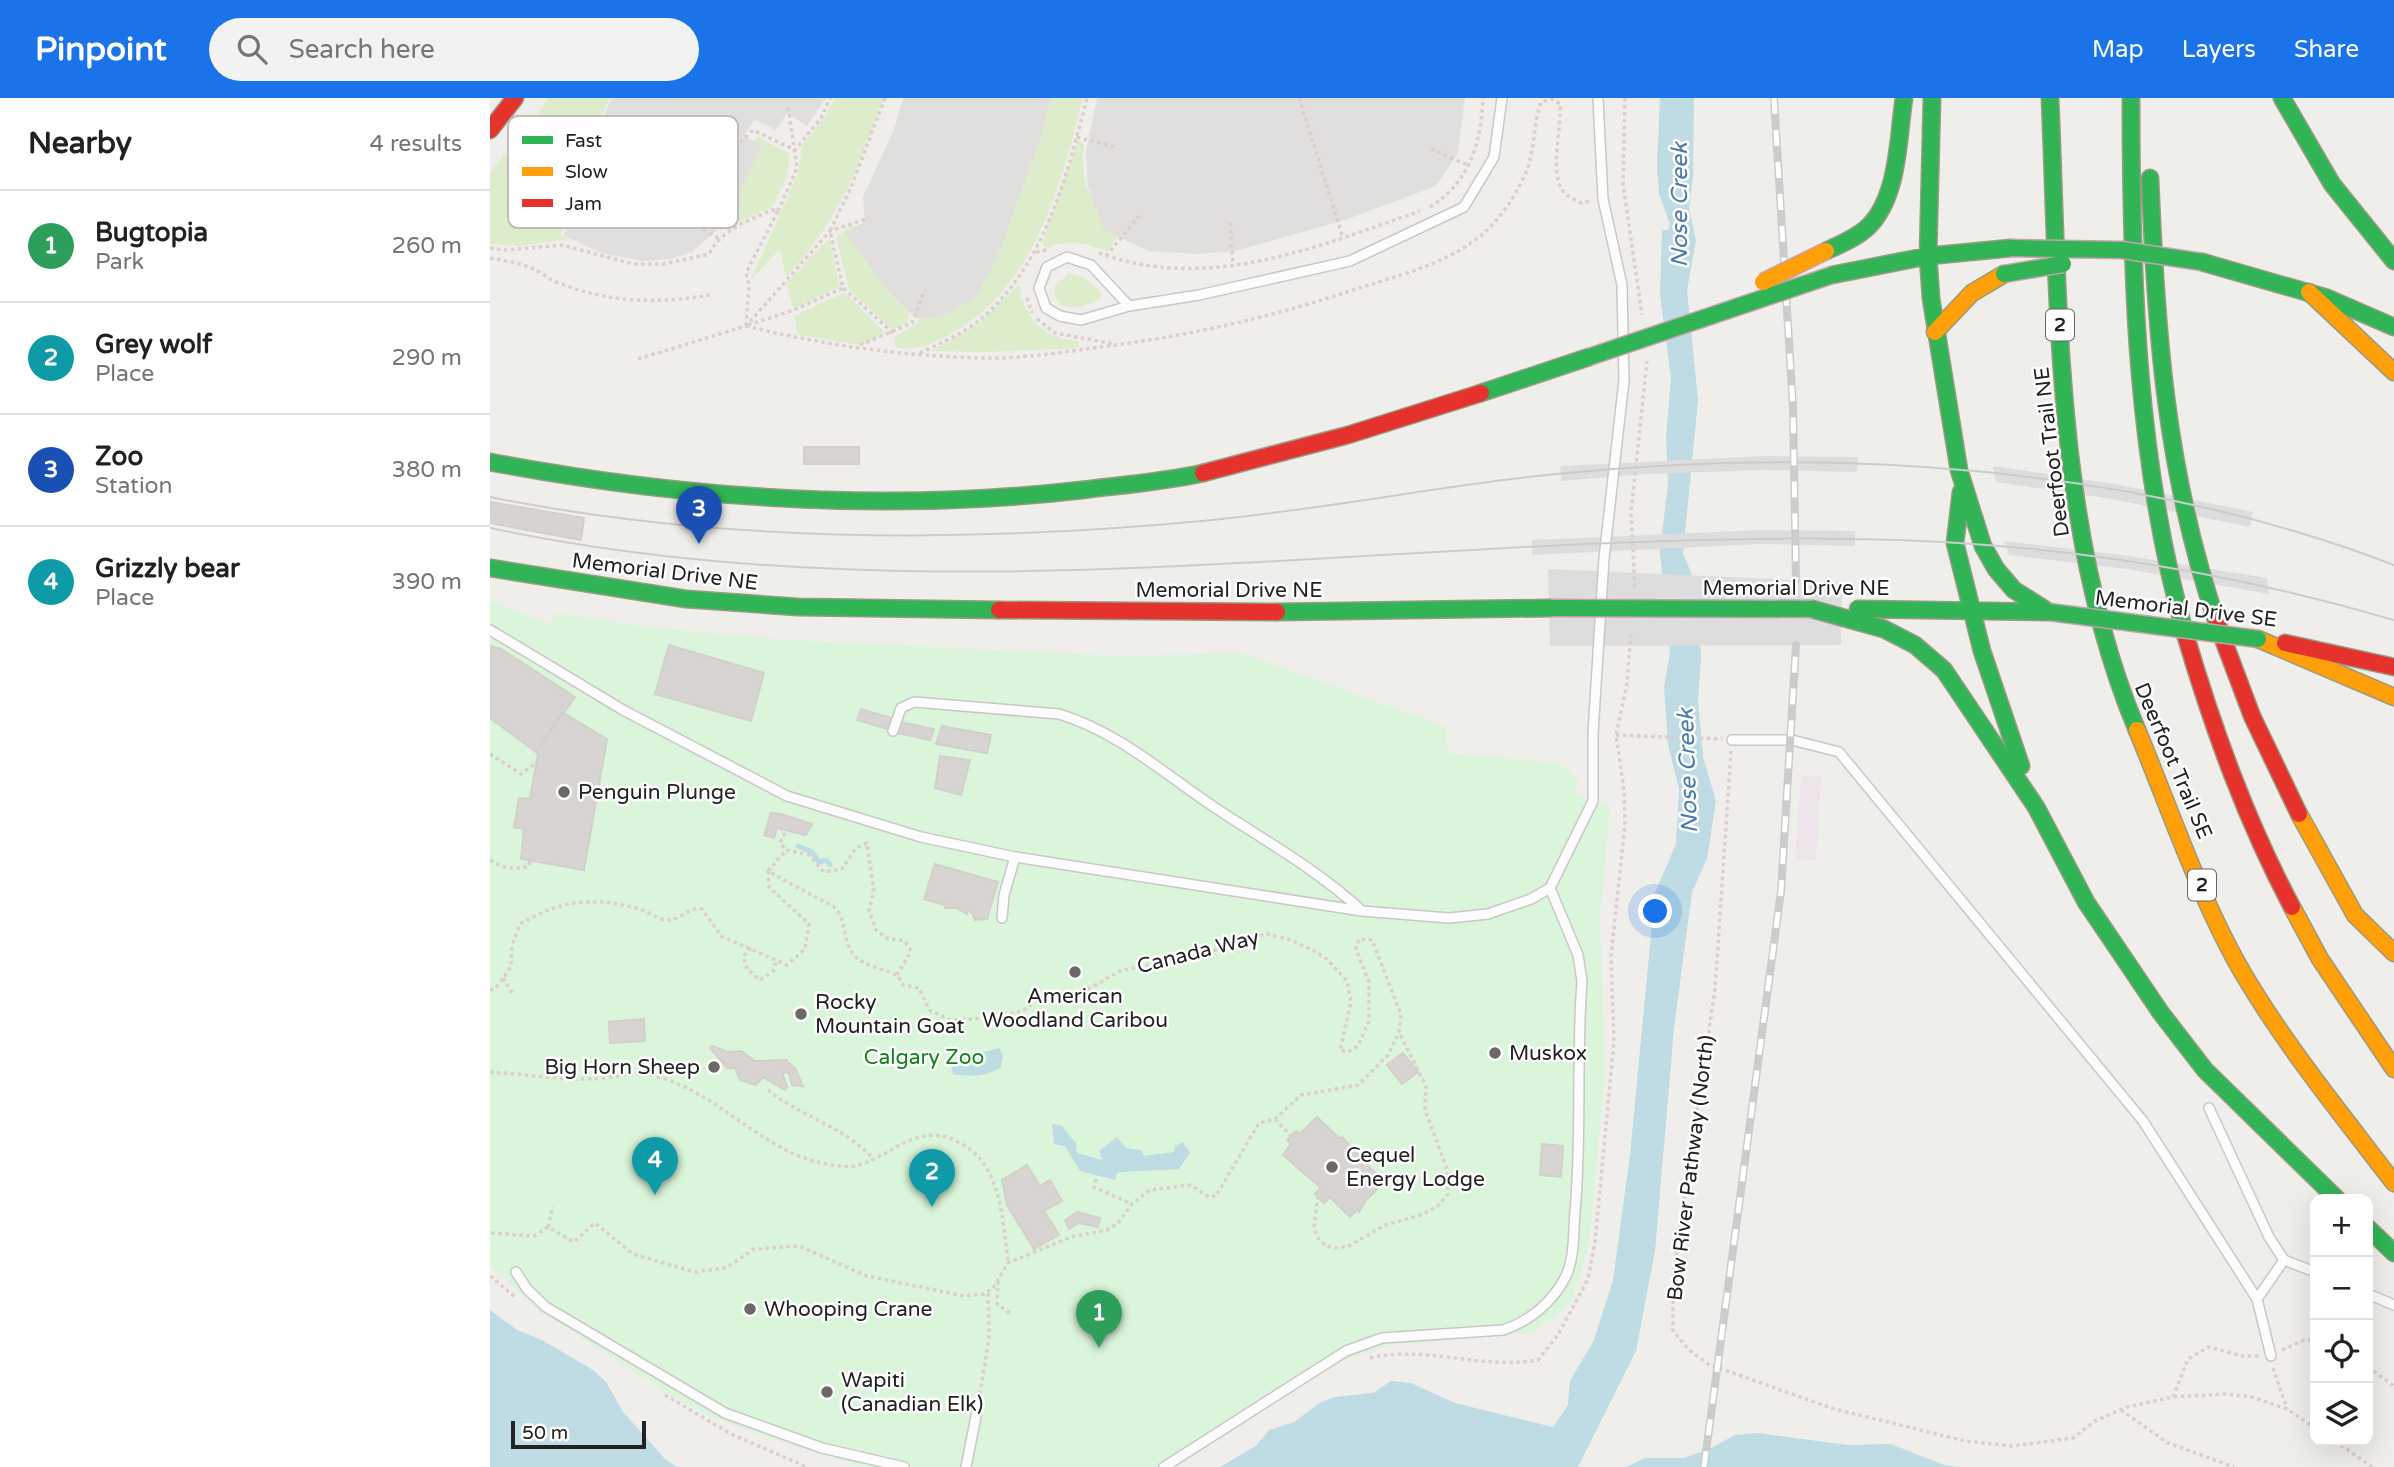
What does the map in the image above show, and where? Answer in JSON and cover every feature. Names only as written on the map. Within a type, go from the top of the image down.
[{"type":"main road","points":[[490,130],[515,98]]},
{"type":"main road","points":[[1724,309],[1780,271],[1855,237],[1874,220],[1884,200],[1904,98]]},
{"type":"main road","points":[[1932,98],[1928,256],[1935,332],[1962,484],[1983,546],[1996,569],[2014,590],[2049,612]]},
{"type":"main road","name":"Deerfoot Trail NE","points":[[2050,98],[2061,352],[2073,477],[2085,550]]},
{"type":"main road","points":[[2133,98],[2130,281],[2142,412],[2160,534],[2202,699],[2248,819],[2323,964],[2394,1069]]},
{"type":"main road","points":[[2133,98],[2149,171],[2157,338],[2168,425],[2180,491],[2205,593],[2240,688],[2282,785],[2354,914],[2381,945],[2394,953]]},
{"type":"main road","points":[[2282,98],[2297,133],[2360,224],[2394,261]]},
{"type":"main road","points":[[490,462],[650,487],[768,498],[893,501],[1054,495],[1198,474],[1330,442],[1832,275],[1928,256],[2011,248],[2122,250],[2202,262],[2309,292],[2394,327]]},
{"type":"main road","points":[[1935,332],[1964,297],[1978,286],[2004,274],[2050,265],[2088,262],[2122,250]]},
{"type":"main road","points":[[2309,292],[2394,372]]},
{"type":"main road","points":[[1962,484],[1955,543],[1971,610],[1998,701],[2036,807]]},
{"type":"main road","name":"Deerfoot Trail SE","points":[[2085,550],[2119,687],[2207,897],[2243,973],[2304,1067],[2394,1183]]},
{"type":"main road","name":"Memorial Drive NE","points":[[490,568],[686,599],[798,607],[1216,613],[1552,608],[1971,610]]},
{"type":"main road","points":[[1812,609],[1858,618],[1892,629],[1927,652],[1944,670],[2036,807],[2086,902],[2168,1022],[2206,1070],[2332,1194]]},
{"type":"main road","name":"Memorial Drive SE","points":[[1971,610],[2049,612],[2258,639],[2319,648],[2394,667]]},
{"type":"main road","points":[[2258,639],[2394,697]]},
{"type":"main road","points":[[2373,1233],[2394,1253]]},
{"type":"lane","points":[[1129,306],[1091,265],[1067,257],[1047,267],[1039,288],[1046,309],[1060,316],[1082,320],[1129,306],[1199,295],[1350,261],[1464,207],[1494,157],[1502,98]]},
{"type":"lane","points":[[490,630],[623,710],[787,796],[921,837],[1015,858],[1362,911],[1449,918],[1488,915],[1522,903],[1550,888],[1592,801],[1603,572],[1624,380],[1622,285],[1603,199],[1598,98]]},
{"type":"lane","points":[[893,731],[897,714],[914,702],[1059,715],[1079,720],[1143,757],[1222,813],[1289,852],[1329,881],[1362,911]]},
{"type":"lane","points":[[1732,740],[1792,740],[1839,752],[2143,1121],[2257,1299],[2271,1356]]},
{"type":"lane","points":[[1002,918],[1004,895],[1015,858]]},
{"type":"lane","points":[[1164,1467],[1346,1351],[1382,1338],[1503,1330],[1519,1325],[1535,1314],[1555,1294],[1571,1260],[1577,1186],[1582,981],[1578,955],[1550,888]]},
{"type":"lane","points":[[2210,1108],[2269,1237],[2284,1260],[2310,1270]]},
{"type":"lane","points":[[2257,1299],[2284,1260]]},
{"type":"lane","points":[[516,1272],[527,1289],[546,1307],[725,1413],[822,1448],[904,1467]]},
{"type":"lane","points":[[2373,1296],[2394,1304]]},
{"type":"lane","points":[[966,1467],[978,1406]]},
{"type":"path","points":[[795,150],[821,118],[830,98]]},
{"type":"path","points":[[746,326],[830,231],[862,163],[885,98]]},
{"type":"path","points":[[920,354],[975,324],[1009,290],[1036,252],[1077,137],[1087,98]]},
{"type":"path","points":[[1298,98],[1343,238]]},
{"type":"path","points":[[1093,251],[1147,268],[1195,271],[1278,258],[1426,209],[1446,197],[1470,166],[1481,132],[1483,98]]},
{"type":"path","points":[[746,326],[746,273],[797,168],[788,107]]},
{"type":"path","points":[[738,144],[753,130],[795,150]]},
{"type":"path","points":[[1077,137],[1114,147]]},
{"type":"path","points":[[1431,149],[1470,166]]},
{"type":"path","points":[[738,228],[772,210],[778,211]]},
{"type":"path","points":[[1106,256],[1140,215]]},
{"type":"path","points":[[830,231],[869,218]]},
{"type":"path","points":[[1230,223],[1233,266]]},
{"type":"path","points":[[700,228],[718,238]]},
{"type":"path","points":[[490,248],[506,250],[562,244],[633,264],[663,264],[709,254],[718,238],[737,228]]},
{"type":"path","points":[[830,231],[843,288],[894,334]]},
{"type":"path","points":[[1036,252],[1055,247]]},
{"type":"path","points":[[490,258],[536,270],[552,281],[580,290],[636,302],[671,302],[710,295]]},
{"type":"path","points":[[638,359],[794,310],[843,288]]},
{"type":"path","points":[[858,346],[894,334],[912,323],[925,290]]},
{"type":"path","points":[[746,326],[800,339]]},
{"type":"path","points":[[490,512],[583,529]]},
{"type":"path","points":[[1362,1360],[1391,1353],[1426,1353],[1511,1365],[1538,1360],[1558,1335],[1588,1279],[1595,1242],[1614,1041],[1611,956],[1625,824],[1625,790],[1616,736],[1732,740]]},
{"type":"path","name":"Bow River Pathway (North)","points":[[1732,740],[1715,989],[1673,1276],[1673,1331],[1688,1349],[1709,1364],[1831,1408],[1965,1441],[2012,1446],[2073,1438],[2095,1421],[2121,1410],[2173,1397],[2225,1394],[2252,1397],[2287,1409],[2310,1424]]},
{"type":"path","points":[[490,754],[515,773],[521,774],[537,762]]},
{"type":"path","points":[[785,833],[780,843],[786,850],[809,855],[824,872],[842,869],[856,848],[867,843],[874,892],[869,910],[876,930],[886,938],[905,941],[911,951],[897,975]]},
{"type":"path","points":[[490,990],[495,989],[510,967],[512,946],[520,924],[587,900],[617,902],[648,911],[666,920],[679,918],[696,908],[702,909],[721,936],[787,965],[806,949],[809,924],[769,887],[768,871],[786,850]]},
{"type":"path","points":[[490,859],[501,866],[518,869],[529,866],[530,860]]},
{"type":"path","name":"Canada Way","points":[[768,871],[831,905],[841,916],[846,940],[854,955],[866,964],[897,975],[902,985],[919,988],[929,1010],[951,1020],[992,1018],[1023,1012],[1042,996],[1084,991],[1120,971],[1209,953],[1238,940],[1267,934],[1291,940],[1314,951],[1347,981],[1351,1002],[1339,1050],[1348,1052],[1357,1046],[1368,1021],[1368,982],[1355,942],[1364,937],[1372,940],[1401,1014],[1399,1032]]},
{"type":"path","points":[[751,948],[743,957],[747,969],[760,980],[774,971],[776,961]]},
{"type":"path","points":[[503,978],[514,996]]},
{"type":"path","points":[[548,1227],[574,1242],[595,1223],[633,1254],[694,1272],[726,1268],[754,1249],[799,1246],[867,1276],[937,1293],[964,1296],[988,1291],[1008,1263],[1071,1237],[1107,1230],[1118,1223],[1132,1204],[1150,1190],[1190,1185],[1209,1197],[1216,1196],[1259,1123],[1275,1119],[1301,1095],[1358,1085],[1388,1055],[1399,1032]]},
{"type":"path","points":[[1318,1196],[1314,1226],[1317,1237],[1326,1245],[1335,1248],[1347,1247],[1385,1225],[1421,1215],[1438,1206],[1448,1194],[1447,1169],[1425,1110],[1426,1086],[1399,1032]]},
{"type":"path","points":[[490,1072],[587,1079],[619,1073],[648,1074],[694,1092],[759,1135],[799,1155],[842,1166],[859,1165],[925,1136],[937,1136],[963,1144],[979,1156],[995,1184],[1008,1263]]},
{"type":"path","points":[[768,1090],[784,1104],[860,1146],[872,1158]]},
{"type":"path","points":[[1275,1119],[1291,1136]]},
{"type":"path","points":[[1096,1179],[1094,1187],[1132,1204]]},
{"type":"path","points":[[490,1233],[534,1236],[548,1227],[552,1206]]},
{"type":"path","points":[[998,1279],[997,1304],[1010,1313]]},
{"type":"path","points":[[978,1406],[989,1337],[988,1291]]},
{"type":"path","points":[[2173,1397],[2188,1359],[2209,1347],[2242,1356],[2271,1356],[2304,1340],[2310,1340]]},
{"type":"path","points":[[2271,1356],[2287,1409]]},
{"type":"path","points":[[2373,1371],[2394,1386]]},
{"type":"path","points":[[2121,1410],[2168,1443],[2234,1467]]},
{"type":"path","points":[[2342,1446],[2372,1467]]},
{"type":"shaded area","points":[[612,98],[826,98],[807,126],[787,113],[776,130],[755,120],[744,136],[762,145],[738,194],[738,116],[604,116]]},
{"type":"shaded area","points":[[903,98],[1051,98],[1041,137],[997,258],[975,298],[940,317],[916,318],[889,292],[846,234],[865,221],[863,197],[895,127]]},
{"type":"shaded area","points":[[1097,98],[1465,98],[1458,153],[1436,186],[1345,220],[1235,251],[1198,254],[1148,251],[1104,230],[1088,187],[1086,151]]},
{"type":"shaded area","points":[[567,228],[720,228],[692,252],[670,259],[642,261],[601,253],[563,235]]},
{"type":"shaded area","points":[[1801,776],[1821,777],[1816,860],[1795,859]]},
{"type":"green space","points":[[548,98],[610,98],[601,116],[536,116]]},
{"type":"green space","points":[[835,98],[883,98],[854,174],[819,237],[786,277],[780,249],[750,281],[798,173],[802,145],[824,118]]},
{"type":"green space","points":[[1048,98],[1083,98],[1054,199],[1024,262],[1004,290],[980,314],[951,334],[925,346],[896,348],[894,337],[916,324]]},
{"type":"green space","points":[[757,136],[790,154],[786,179],[772,207],[738,222],[738,192],[761,145],[754,141]]},
{"type":"green space","points":[[1078,140],[1084,145],[1084,175],[1087,186],[1096,204],[1119,234],[1108,251],[1077,243],[1062,243],[1046,248],[1042,244]]},
{"type":"green space","points":[[508,151],[508,228],[564,228],[561,235],[569,239],[519,246],[490,244],[490,172]]},
{"type":"green space","points":[[851,225],[857,227],[849,235],[863,256],[885,285],[910,311],[906,323],[893,330],[849,290],[836,237]]},
{"type":"green space","points":[[829,238],[840,287],[793,309],[787,283]]},
{"type":"green space","points":[[1069,273],[1083,277],[1100,291],[1101,298],[1079,307],[1064,306],[1055,296],[1055,286]]},
{"type":"green space","points":[[1018,285],[1022,288],[1020,294],[1023,302],[1038,325],[1051,335],[1079,341],[1079,348],[986,352],[931,351],[977,325]]},
{"type":"green space","points":[[841,294],[847,295],[886,333],[861,345],[798,335],[794,316]]},
{"type":"green space","name":"Calgary Zoo","points":[[490,601],[550,624],[555,613],[653,628],[788,640],[1118,656],[1241,653],[1446,727],[1448,753],[1558,763],[1579,780],[1573,793],[1610,807],[1600,918],[1605,1074],[1589,1245],[1572,1301],[1560,1313],[1530,1333],[1390,1345],[1338,1362],[1174,1467],[869,1467],[853,1464],[740,1428],[692,1408],[536,1309],[490,1264]]},
{"type":"water","name":"Nose Creek","points":[[1660,98],[1694,98],[1693,177],[1689,208],[1696,240],[1687,290],[1698,400],[1683,554],[1697,586],[1701,657],[1698,700],[1703,757],[1716,801],[1707,859],[1692,892],[1674,1028],[1655,1251],[1636,1351],[1578,1467],[1220,1467],[1256,1446],[1269,1430],[1294,1422],[1321,1402],[1335,1397],[1373,1393],[1391,1381],[1411,1383],[1455,1403],[1553,1427],[1568,1405],[1570,1381],[1594,1340],[1613,1280],[1630,1155],[1655,893],[1676,844],[1679,789],[1668,745],[1664,687],[1670,653],[1660,552],[1668,483],[1666,438],[1671,378],[1660,295],[1662,230],[1668,230],[1670,224],[1659,194],[1657,166]]},
{"type":"water","points":[[999,1048],[1003,1056],[1001,1067],[978,1075],[953,1074],[950,1061]]},
{"type":"water","points":[[1052,1124],[1062,1126],[1076,1143],[1077,1153],[1102,1160],[1099,1151],[1117,1137],[1126,1148],[1141,1150],[1144,1156],[1174,1152],[1175,1146],[1183,1142],[1190,1153],[1179,1169],[1117,1173],[1115,1180],[1080,1171],[1065,1146],[1054,1144]]},
{"type":"water","points":[[490,1310],[517,1330],[542,1340],[593,1370],[606,1382],[623,1412],[666,1460],[677,1467],[490,1467]]},
{"type":"water","points":[[1758,1433],[1848,1445],[1891,1444],[1944,1465],[1958,1467],[1626,1467],[1645,1458],[1684,1458],[1735,1435]]},
{"type":"pier","points":[[1765,456],[1858,457],[1857,472],[1763,470],[1646,474],[1562,481],[1560,466]]},
{"type":"pier","points":[[1993,466],[2115,484],[2253,512],[2250,527],[2112,499],[1996,482]]},
{"type":"pier","points":[[1761,530],[1855,531],[1855,546],[1761,544],[1532,555],[1532,540]]},
{"type":"pier","points":[[2004,541],[2129,556],[2267,578],[2269,594],[2127,569],[2009,555]]},
{"type":"pier","points":[[1548,569],[1842,582],[1841,645],[1550,646]]},
{"type":"building","points":[[804,447],[859,447],[859,464],[804,464]]},
{"type":"building","points":[[490,502],[584,518],[581,540],[490,523]]},
{"type":"building","points":[[669,645],[764,673],[751,721],[655,694]]},
{"type":"building","points":[[490,646],[501,649],[575,697],[536,752],[490,718]]},
{"type":"building","points":[[861,709],[894,719],[891,730],[857,720]]},
{"type":"building","name":"Penguin Plunge","points":[[562,712],[607,739],[584,870],[521,859],[524,829],[514,827],[519,798],[530,799],[538,754],[536,752]]},
{"type":"building","points":[[900,722],[934,729],[930,740],[897,733]]},
{"type":"building","points":[[942,726],[991,735],[987,753],[936,744]]},
{"type":"building","points":[[940,756],[970,760],[961,795],[935,788]]},
{"type":"building","points":[[771,813],[812,824],[806,835],[777,828],[774,838],[764,835]]},
{"type":"building","points":[[935,864],[998,882],[987,919],[975,920],[972,912],[967,911],[967,914],[957,908],[945,908],[945,905],[924,899]]},
{"type":"building","points":[[644,1019],[645,1041],[610,1043],[609,1022]]},
{"type":"building","points":[[712,1046],[728,1052],[741,1051],[755,1061],[786,1060],[795,1068],[803,1086],[792,1085],[789,1073],[782,1072],[787,1087],[785,1090],[763,1077],[756,1085],[740,1080],[735,1068],[727,1068],[710,1048]]},
{"type":"building","points":[[1403,1053],[1418,1072],[1402,1084],[1387,1065]]},
{"type":"building","name":"Cequel Energy Lodge","points":[[1317,1117],[1340,1139],[1342,1137],[1384,1183],[1366,1200],[1359,1212],[1357,1210],[1350,1217],[1330,1197],[1324,1203],[1315,1194],[1321,1188],[1283,1155],[1291,1144],[1287,1140],[1296,1131],[1300,1134]]},
{"type":"building","points":[[1542,1144],[1563,1146],[1561,1177],[1540,1175]]},
{"type":"building","points":[[1027,1165],[1040,1186],[1050,1180],[1062,1201],[1044,1211],[1059,1235],[1034,1249],[1007,1205],[1002,1180]]},
{"type":"building","points":[[1077,1212],[1100,1218],[1098,1227],[1079,1223],[1069,1229],[1065,1220]]},
{"type":"waterway","points":[[798,846],[812,852],[819,862],[826,860],[830,864]]},
{"type":"tram line","points":[[490,497],[666,524],[756,531],[845,535],[1024,533],[1202,521],[1556,474],[1766,462],[1873,464],[1981,472],[2087,485],[2192,505],[2295,531],[2394,565]]},
{"type":"tram line","points":[[490,528],[659,555],[829,569],[999,571],[1170,566],[1682,540],[1921,541],[2058,552],[2194,572],[2262,586],[2394,620]]},
{"type":"railway","points":[[1774,98],[1793,407],[1796,580]]},
{"type":"railway","points":[[1704,1467],[1781,891],[1796,645]]},
{"type":"traffic: fast","points":[[1826,251],[1853,238],[1868,227],[1886,200],[1895,166],[1904,98]]},
{"type":"traffic: fast","points":[[1932,98],[1928,256],[1931,298],[1959,470],[1983,546],[1996,569],[2014,590],[2049,612]]},
{"type":"traffic: fast","points":[[2050,98],[2060,338],[2076,499],[2090,578],[2110,655],[2137,730]]},
{"type":"traffic: fast","points":[[2131,98],[2135,302],[2140,370],[2156,505],[2186,637]]},
{"type":"traffic: fast","points":[[2282,98],[2332,184],[2394,261]]},
{"type":"traffic: fast","points":[[2150,178],[2160,348],[2175,457],[2186,512],[2217,623]]},
{"type":"traffic: fast","points":[[1832,275],[1928,256],[2011,248]]},
{"type":"traffic: fast","points":[[2011,248],[2122,250],[2202,262]]},
{"type":"traffic: fast","points":[[2202,262],[2327,298],[2394,327]]},
{"type":"traffic: fast","points":[[2004,274],[2063,264]]},
{"type":"traffic: fast","points":[[1589,357],[1832,275]]},
{"type":"traffic: fast","points":[[1481,393],[1589,357]]},
{"type":"traffic: fast","points":[[490,462],[564,475],[711,493],[859,501],[1007,497],[1142,483],[1203,473]]},
{"type":"traffic: fast","points":[[1961,492],[1955,543],[1982,651],[2021,766]]},
{"type":"traffic: fast","points":[[490,568],[686,599],[798,607],[999,610]]},
{"type":"traffic: fast","points":[[1277,612],[1551,608]]},
{"type":"traffic: fast","points":[[1551,608],[1812,609]]},
{"type":"traffic: fast","points":[[1812,609],[1884,629],[1915,645],[1944,670],[2036,807],[2086,902],[2161,1013],[2205,1070],[2332,1194]]},
{"type":"traffic: fast","points":[[1858,609],[2048,612]]},
{"type":"traffic: fast","points":[[2049,612],[2258,639]]},
{"type":"traffic: fast","points":[[2373,1233],[2394,1253]]},
{"type":"traffic: slow","points":[[1763,282],[1826,251]]},
{"type":"traffic: slow","points":[[1935,332],[1972,293],[2004,274]]},
{"type":"traffic: slow","points":[[2309,292],[2394,372]]},
{"type":"traffic: slow","points":[[2258,639],[2394,697]]},
{"type":"traffic: slow","points":[[2137,730],[2200,886],[2228,947],[2297,1055],[2394,1183]]},
{"type":"traffic: slow","points":[[2299,814],[2355,915],[2394,953]]},
{"type":"traffic: slow","points":[[2292,907],[2320,959],[2394,1069]]},
{"type":"traffic: jam","points":[[490,130],[515,98]]},
{"type":"traffic: jam","points":[[1203,473],[1348,435],[1481,393]]},
{"type":"traffic: jam","points":[[999,610],[1277,612]]},
{"type":"traffic: jam","points":[[2217,623],[2252,716],[2299,814]]},
{"type":"traffic: jam","points":[[2186,637],[2232,775],[2292,907]]},
{"type":"traffic: jam","points":[[2285,643],[2394,667]]},
{"type":"place","name":"Zoo","points":[[699,544]]},
{"type":"place","name":"Penguin Plunge","points":[[564,792]]},
{"type":"place","name":"American Woodland Caribou","points":[[1075,972]]},
{"type":"place","name":"Rocky Mountain Goat","points":[[801,1014]]},
{"type":"place","name":"Muskox","points":[[1495,1053]]},
{"type":"place","name":"Big Horn Sheep","points":[[714,1067]]},
{"type":"place","name":"Cequel Energy Lodge","points":[[1332,1167]]},
{"type":"place","name":"Grizzly bear","points":[[655,1195]]},
{"type":"place","name":"Grey wolf","points":[[932,1207]]},
{"type":"place","name":"Whooping Crane","points":[[750,1309]]},
{"type":"place","name":"Bugtopia","points":[[1099,1348]]},
{"type":"place","name":"Wapiti (Canadian Elk)","points":[[827,1392]]}]
